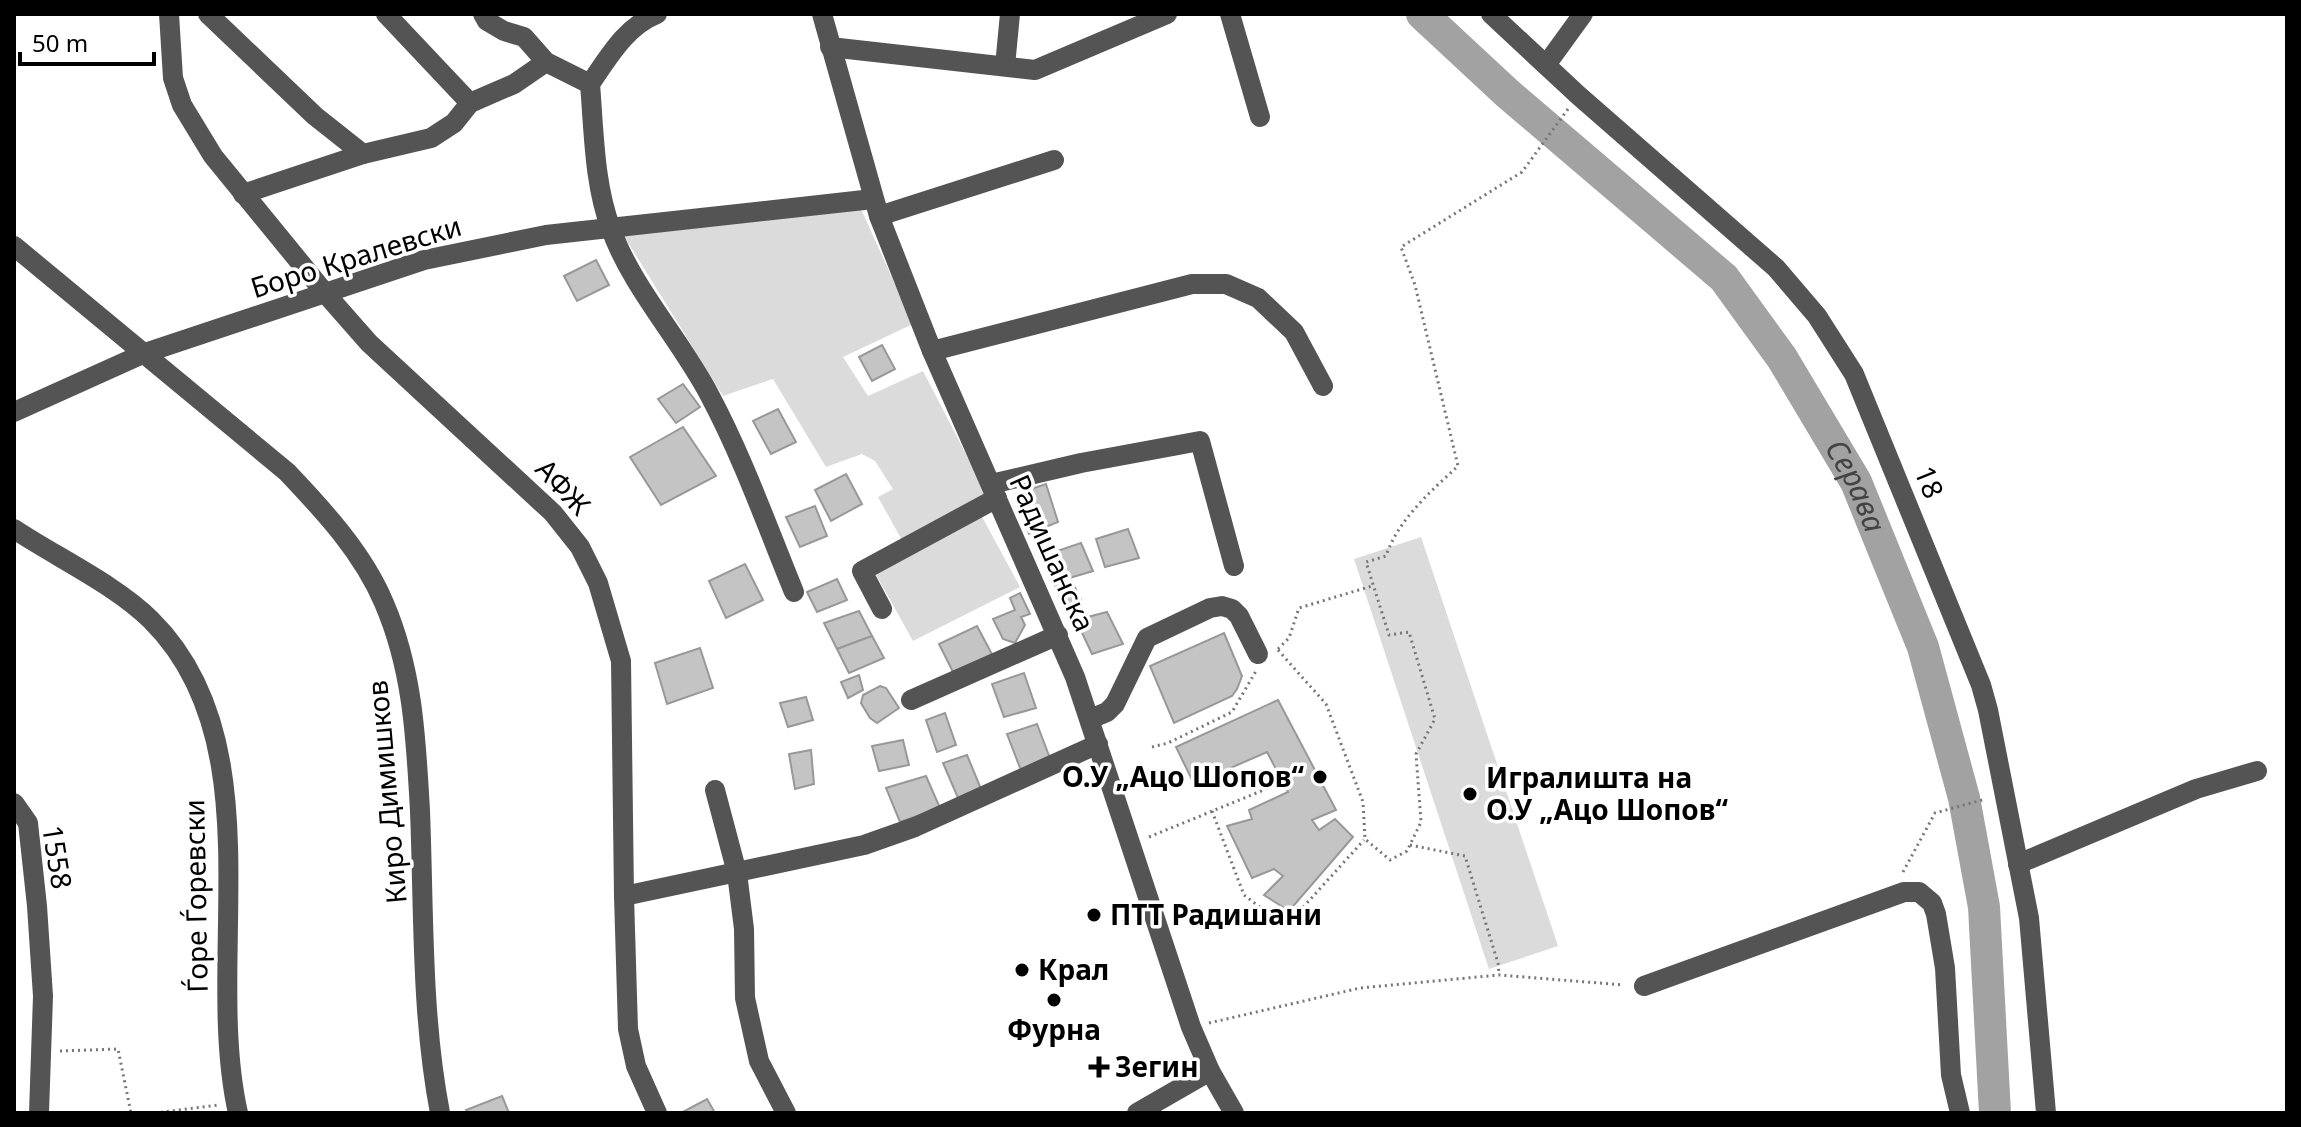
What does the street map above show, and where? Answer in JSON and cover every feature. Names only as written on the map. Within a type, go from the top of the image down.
[{"type":"street","name":"АФЖ","points":[[169,14],[173,78],[182,105],[201,138],[243,194],[369,343],[553,513],[580,547],[598,583],[621,661],[624,896],[631,1047],[647,1095],[657,1113]]},
{"type":"street","points":[[208,14],[315,116],[363,154]]},
{"type":"street","points":[[386,14],[470,103]]},
{"type":"street","points":[[483,14],[487,21],[504,31],[524,37],[546,62],[590,84]]},
{"type":"street","points":[[657,14],[625,36],[590,84],[596,161],[610,227],[624,258],[709,394],[734,445],[794,592]]},
{"type":"street","name":"Радишанска","points":[[822,14],[876,207],[932,351],[1058,635],[1090,719],[1191,1027],[1210,1071],[1234,1113]]},
{"type":"street","points":[[1005,66],[1010,14]]},
{"type":"street","points":[[830,47],[1035,70],[1167,14]]},
{"type":"street","points":[[1230,14],[1260,117]]},
{"type":"street","name":"18","points":[[1491,14],[1578,95],[1711,208],[1776,268],[1817,316],[1847,362],[1869,407],[1981,685],[1994,736],[2029,918],[2046,1113]]},
{"type":"street","points":[[1546,65],[1583,14]]},
{"type":"street","points":[[243,194],[363,154],[431,138],[454,123],[470,103],[514,84],[546,62]]},
{"type":"street","name":"Боро Кралевски","points":[[14,412],[145,353],[424,260],[546,235],[610,227],[876,207],[1054,160]]},
{"type":"street","name":"Киро Димишков","points":[[14,246],[287,472],[351,547],[384,601],[397,638],[412,702],[425,914],[426,997],[440,1113]]},
{"type":"street","points":[[932,351],[1192,284],[1226,284],[1258,298],[1277,313],[1294,332],[1323,386]]},
{"type":"street","points":[[882,609],[862,571],[994,491],[1081,463],[1200,441],[1234,566]]},
{"type":"street","name":"Ѓоре Ѓоревски","points":[[14,529],[97,580],[151,620],[177,653],[197,686],[207,711],[225,802],[226,1024],[236,1108]]},
{"type":"street","points":[[1090,719],[1107,712],[1115,704],[1147,638],[1210,608],[1222,606],[1232,609],[1268,652]]},
{"type":"street","points":[[911,700],[1058,635]]},
{"type":"street","points":[[624,896],[864,845],[1098,744]]},
{"type":"street","points":[[2018,864],[2196,789],[2257,771]]},
{"type":"street","points":[[715,790],[737,873],[744,929],[745,998],[759,1061],[786,1113]]},
{"type":"street","name":"1558","points":[[14,803],[28,823],[37,906],[43,996],[39,1113]]},
{"type":"street","points":[[1644,986],[1904,892],[1919,892],[1932,903],[1936,914],[1945,968],[1951,1075],[1960,1113]]},
{"type":"street","points":[[1137,1113],[1210,1071]]},
{"type":"path","points":[[1365,839],[1390,860],[1407,851],[1421,822],[1416,754],[1435,719],[1409,632],[1389,635],[1366,562],[1386,556],[1392,541],[1423,499],[1458,466],[1415,285],[1401,247],[1522,172],[1578,95]]},
{"type":"path","points":[[1289,638],[1299,608],[1372,586]]},
{"type":"path","points":[[1212,811],[1244,895],[1278,921],[1297,914],[1365,839],[1363,802],[1326,704],[1268,652]]},
{"type":"path","points":[[1152,747],[1168,743],[1232,712]]},
{"type":"path","points":[[1130,845],[1271,787]]},
{"type":"path","points":[[1904,892],[1903,872],[1935,813],[2004,794]]},
{"type":"path","points":[[1410,845],[1465,856],[1499,975]]},
{"type":"path","points":[[1191,1027],[1360,988],[1499,975],[1644,986]]},
{"type":"path","points":[[41,1052],[118,1049],[131,1113]]},
{"type":"path","points":[[155,1113],[236,1108]]},
{"type":"shaded area","points":[[861,209],[913,324],[843,357],[868,396],[923,371],[986,493],[903,542],[878,497],[893,489],[875,461],[862,454],[826,467],[773,379],[723,396],[624,236]]},
{"type":"shaded area","points":[[980,513],[1020,587],[913,641],[874,571]]},
{"type":"shaded area","name":"Игралишта на О.У „Ацо Шопов“","points":[[1421,537],[1558,946],[1489,969],[1354,559]]},
{"type":"building","points":[[596,260],[609,285],[577,301],[564,276]]},
{"type":"building","points":[[882,345],[895,369],[872,381],[859,357]]},
{"type":"building","points":[[683,384],[700,407],[676,423],[658,399]]},
{"type":"building","points":[[778,409],[796,442],[771,454],[753,421]]},
{"type":"building","points":[[683,427],[716,476],[661,505],[630,457]]},
{"type":"building","points":[[846,474],[862,504],[831,521],[815,490]]},
{"type":"building","points":[[1046,484],[1058,522],[1029,534],[1016,494]]},
{"type":"building","points":[[815,506],[827,536],[800,547],[786,517]]},
{"type":"building","points":[[1128,529],[1139,558],[1105,567],[1096,539]]},
{"type":"building","points":[[1081,543],[1093,571],[1056,582],[1045,555]]},
{"type":"building","points":[[745,564],[763,600],[726,618],[709,581]]},
{"type":"building","points":[[837,579],[847,600],[817,612],[807,592]]},
{"type":"building","points":[[1072,581],[1081,600],[1064,607],[1055,586]]},
{"type":"building","points":[[1020,593],[1030,614],[1021,617],[1025,625],[1015,643],[1003,639],[993,619],[1015,610],[1010,598]]},
{"type":"building","points":[[859,611],[872,636],[837,649],[824,623]]},
{"type":"building","points":[[1107,612],[1123,644],[1092,654],[1076,620]]},
{"type":"building","points":[[977,626],[994,658],[954,674],[939,644]]},
{"type":"building","points":[[1224,633],[1242,676],[1237,689],[1232,696],[1174,723],[1150,666]]},
{"type":"building","points":[[872,636],[884,658],[849,673],[837,649]]},
{"type":"building","points":[[700,648],[713,688],[667,704],[655,663]]},
{"type":"building","points":[[1024,673],[1036,708],[1004,717],[992,684]]},
{"type":"building","points":[[859,675],[863,690],[848,698],[841,682]]},
{"type":"building","points":[[880,686],[886,688],[899,708],[877,723],[861,703],[863,695]]},
{"type":"building","points":[[806,697],[813,720],[788,727],[780,703]]},
{"type":"building","points":[[1278,700],[1336,810],[1312,820],[1319,830],[1335,819],[1353,837],[1289,911],[1264,895],[1283,876],[1274,869],[1252,878],[1227,826],[1252,819],[1249,810],[1288,792],[1267,752],[1194,784],[1176,747]]},
{"type":"building","points":[[945,713],[956,745],[937,752],[926,720]]},
{"type":"building","points":[[1037,724],[1051,761],[1022,773],[1007,734]]},
{"type":"building","points":[[903,740],[909,765],[879,771],[872,746]]},
{"type":"building","points":[[811,750],[814,784],[795,789],[789,754]]},
{"type":"building","points":[[967,755],[981,789],[958,798],[943,763]]},
{"type":"building","points":[[926,776],[940,808],[900,822],[886,788]]},
{"type":"building","points":[[502,1096],[509,1113],[468,1113],[466,1110]]},
{"type":"building","points":[[707,1099],[715,1113],[681,1113]]},
{"type":"waterway","name":"Серава","points":[[1422,14],[1507,93],[1724,278],[1782,358],[1856,482],[1923,647],[1964,798],[1984,907],[1995,1113]]},
{"type":"place","name":"О.У „Ацо Шопов“","points":[[1320,777]]},
{"type":"place","name":"Игралишта на О.У „Ацо Шопов“","points":[[1470,794]]},
{"type":"place","name":"ПТТ Радишани","points":[[1094,915]]},
{"type":"place","name":"Крал","points":[[1022,970]]},
{"type":"place","name":"Фурна","points":[[1054,1000]]},
{"type":"place","name":"Зегин","points":[[1099,1067]]}]
